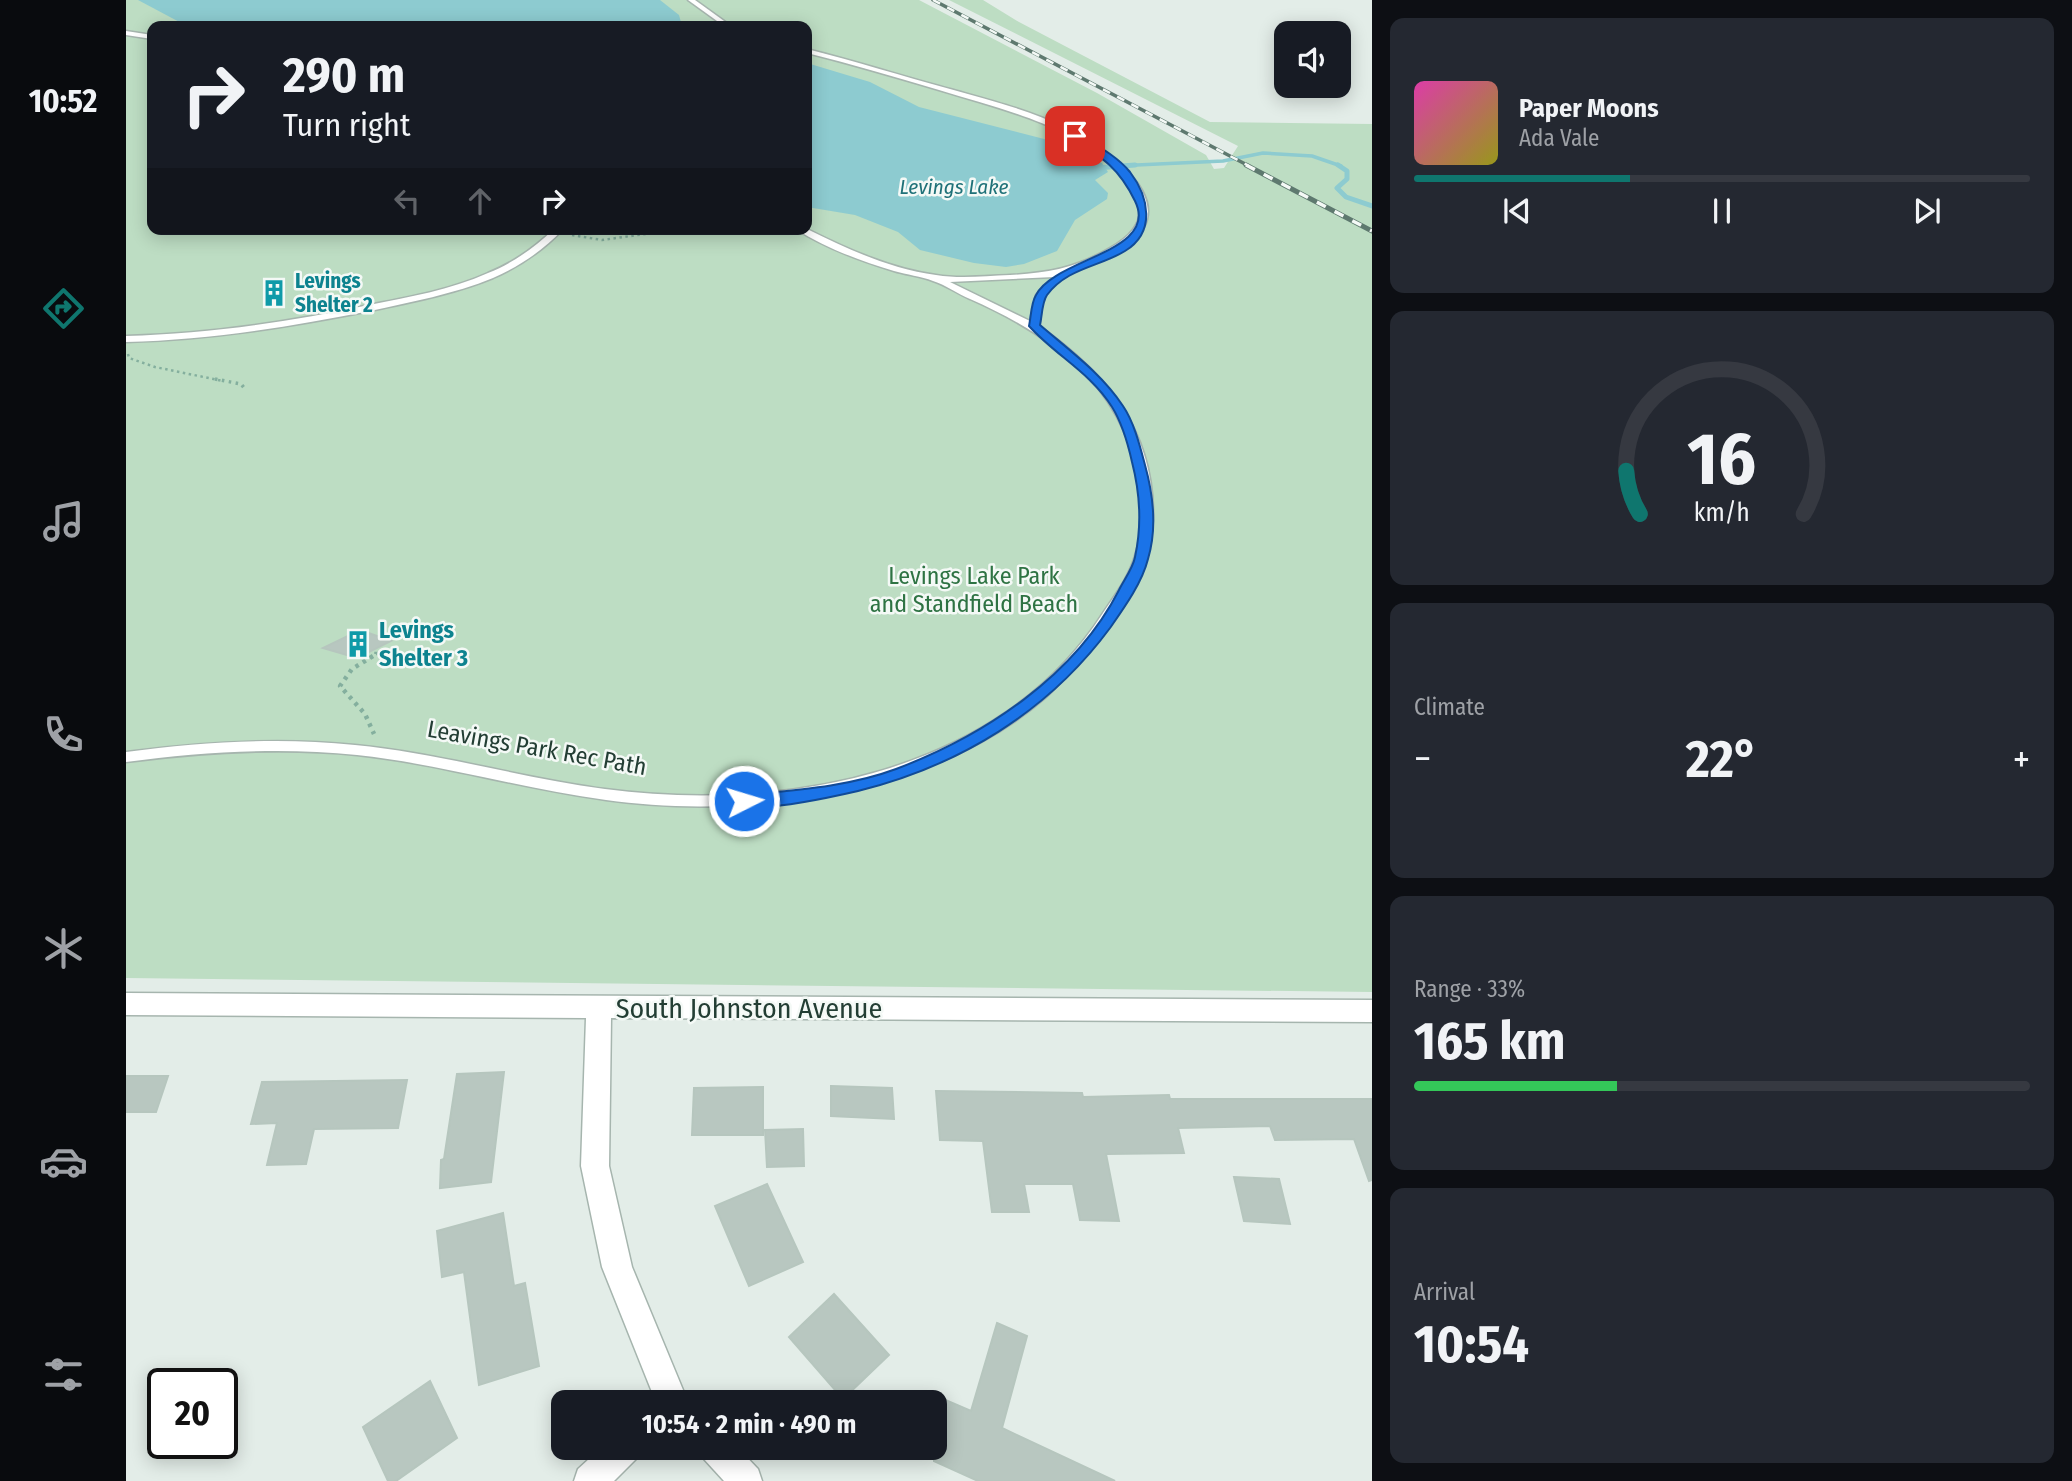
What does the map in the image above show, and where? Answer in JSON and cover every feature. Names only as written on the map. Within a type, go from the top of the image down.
[{"type":"street","name":"South Johnston Avenue","points":[[126,1004],[1372,1011]]},
{"type":"street","points":[[599,1007],[595,1166],[617,1267],[667,1390]]},
{"type":"street","points":[[590,1481],[612,1460]]},
{"type":"street","points":[[726,1460],[746,1481]]},
{"type":"lane","points":[[691,0],[721,21]]},
{"type":"lane","points":[[126,33],[147,36]]},
{"type":"lane","points":[[812,52],[1058,126],[1107,156],[1126,174],[1143,208],[1143,223],[1136,236],[1123,248],[1064,272],[937,278],[863,258],[812,235]]},
{"type":"lane","points":[[126,339],[182,339],[254,331],[425,296],[495,274],[555,235]]},
{"type":"lane","points":[[1034,326],[1041,295],[1064,272]]},
{"type":"lane","points":[[126,757],[218,744],[308,746],[450,764],[615,796],[744,801],[823,793],[898,775],[974,741],[1034,700],[1086,650],[1118,606],[1142,559],[1146,523],[1145,489],[1135,447],[1119,409],[1098,381],[1034,326],[957,292],[937,278]]},
{"type":"path","points":[[573,235],[588,240],[609,240],[641,235]]},
{"type":"path","points":[[126,350],[129,358],[155,367],[241,384],[245,389]]},
{"type":"path","points":[[363,736],[374,737],[373,725],[340,686],[352,669],[376,654],[376,649]]},
{"type":"green space","name":"Levings Lake Park and Standfield Beach","points":[[126,0],[919,0],[1097,93],[1206,155],[1214,169],[1224,168],[1238,146],[949,0],[983,0],[1019,22],[1210,122],[1372,124],[1372,992],[126,978]]},
{"type":"water","points":[[138,0],[660,0],[679,15],[681,21],[177,21]]},
{"type":"water","name":"Levings Lake","points":[[812,65],[870,82],[919,107],[1048,140],[1073,158],[1102,163],[1108,172],[1095,180],[1108,193],[1107,199],[1075,220],[1057,251],[1024,264],[1006,267],[974,263],[920,250],[898,232],[855,215],[812,208]]},
{"type":"building","name":"Levings Shelter 3","points":[[360,630],[391,641],[357,658],[323,648]]},
{"type":"building","points":[[504,1072],[491,1182],[440,1188],[441,1160],[444,1159],[457,1074]]},
{"type":"building","points":[[126,1076],[168,1076],[156,1112],[126,1112]]},
{"type":"building","points":[[407,1080],[398,1128],[314,1129],[306,1164],[267,1165],[277,1123],[251,1124],[262,1082]]},
{"type":"building","points":[[831,1086],[892,1088],[894,1119],[831,1116]]},
{"type":"building","points":[[763,1087],[763,1135],[692,1135],[694,1088]]},
{"type":"building","points":[[936,1091],[1082,1093],[1083,1097],[1169,1095],[1170,1099],[1372,1099],[1372,1180],[1369,1181],[1354,1139],[1275,1140],[1270,1126],[1178,1128],[1184,1153],[1106,1154],[1119,1221],[1080,1220],[1073,1184],[1024,1184],[1029,1212],[992,1212],[983,1141],[940,1140]]},
{"type":"building","points":[[803,1129],[804,1166],[767,1167],[765,1130]]},
{"type":"building","points":[[1234,1177],[1279,1179],[1290,1224],[1244,1221]]},
{"type":"building","points":[[767,1184],[803,1262],[749,1286],[715,1206]]},
{"type":"building","points":[[503,1213],[514,1286],[525,1283],[539,1366],[479,1385],[464,1272],[442,1277],[437,1231]]},
{"type":"building","points":[[834,1294],[889,1355],[852,1390],[835,1390],[789,1337]]},
{"type":"building","points":[[997,1323],[1027,1336],[1002,1428],[1115,1481],[978,1481],[934,1461],[947,1460],[947,1401],[971,1411]]},
{"type":"building","points":[[430,1381],[457,1438],[396,1481],[388,1481],[363,1427]]},
{"type":"waterway","points":[[1133,165],[1223,161],[1263,153],[1312,156],[1341,166]]},
{"type":"waterway","points":[[1096,168],[1133,165]]},
{"type":"waterway","points":[[1115,166],[1133,165]]},
{"type":"waterway","points":[[1338,165],[1347,171],[1347,179],[1337,188],[1346,197],[1372,206]]},
{"type":"railway","points":[[933,0],[1249,166]]},
{"type":"railway","points":[[1246,165],[1372,231]]},
{"type":"place","name":"Levings Shelter 2","points":[[274,293]]},
{"type":"place","name":"Levings Shelter 3","points":[[358,644]]},
{"type":"route","points":[[744,801],[823,793],[898,775],[974,741],[1034,700],[1086,650],[1118,606],[1142,559],[1146,523],[1145,489],[1135,447],[1119,409],[1098,381],[1034,326],[1041,295],[1064,272],[1123,248],[1136,236],[1143,223],[1143,208],[1136,188],[1126,174],[1107,156],[1075,136]]}]
